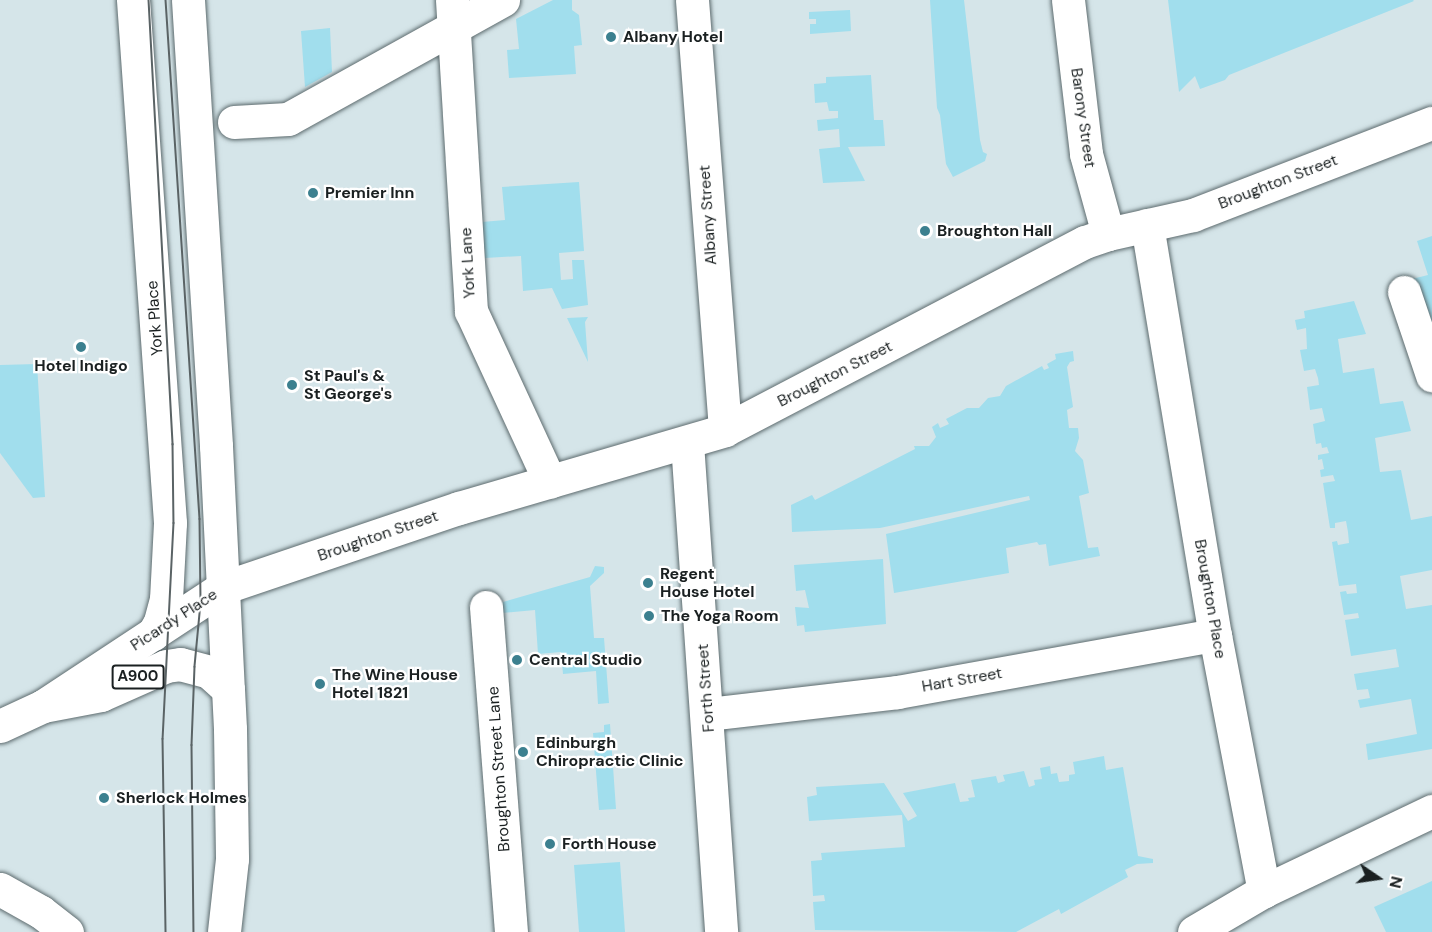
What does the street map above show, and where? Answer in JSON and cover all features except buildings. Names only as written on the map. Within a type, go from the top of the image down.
[{"type":"street","name":"York Place","points":[[133,0],[170,523],[166,599],[160,622],[153,634]]},
{"type":"street","points":[[188,0],[216,446],[222,588]]},
{"type":"street","points":[[234,122],[288,119],[453,13],[503,0]]},
{"type":"street","name":"Albany Street","points":[[692,0],[725,430]]},
{"type":"street","name":"Barony Street","points":[[1068,0],[1086,154],[1108,234]]},
{"type":"street","name":"York Lane","points":[[453,13],[471,311],[550,482]]},
{"type":"street","name":"Broughton Street","points":[[222,588],[459,508],[725,430],[1084,242],[1193,214],[1432,123]]},
{"type":"street","name":"Broughton Place","points":[[1147,225],[1215,635],[1264,891]]},
{"type":"street","points":[[1404,292],[1432,375]]},
{"type":"street","name":"Forth Street","points":[[687,443],[708,714],[721,932]]},
{"type":"street","name":"Picardy Place","points":[[0,726],[43,705],[222,588]]},
{"type":"street","name":"Picardy Place","points":[[222,588],[228,689],[232,859],[242,932]]},
{"type":"street","name":"Broughton Street Lane","points":[[486,607],[511,932]]},
{"type":"street","name":"Hart Street","points":[[708,714],[897,692],[1215,635]]},
{"type":"street","name":"Picardy Place","points":[[43,705],[101,695],[149,673],[180,664],[209,672],[228,689]]},
{"type":"street","points":[[1194,932],[1264,891],[1432,811]]},
{"type":"street","name":"Picardy Place","points":[[224,932],[232,859]]},
{"type":"street","points":[[0,889],[41,912],[67,932]]},
{"type":"shaded area","points":[[553,0],[572,0],[572,10],[579,15],[582,45],[574,46],[576,74],[509,78],[507,50],[519,49],[516,19]]},
{"type":"shaded area","points":[[930,0],[964,0],[980,140],[983,152],[987,154],[985,161],[953,177],[946,164],[940,115],[937,108]]},
{"type":"shaded area","points":[[1168,0],[1414,1],[1229,75],[1225,80],[1200,89],[1195,76],[1179,92]]},
{"type":"shaded area","points":[[850,10],[851,31],[810,34],[810,24],[816,24],[816,19],[809,19],[809,12]]},
{"type":"shaded area","points":[[330,28],[332,72],[305,87],[301,31]]},
{"type":"shaded area","points":[[871,75],[874,120],[883,120],[885,146],[848,147],[865,181],[823,183],[819,149],[840,147],[839,129],[818,131],[817,120],[838,118],[838,111],[829,111],[827,102],[815,103],[814,84],[826,83],[826,77]]},
{"type":"shaded area","points":[[579,182],[584,251],[559,253],[561,280],[573,279],[572,260],[584,260],[588,305],[562,309],[552,288],[523,291],[521,256],[485,258],[482,222],[505,220],[502,187]]},
{"type":"shaded area","points":[[1432,236],[1432,338],[1412,279],[1428,275],[1417,241]]},
{"type":"shaded area","points":[[1354,301],[1366,334],[1338,339],[1343,373],[1374,368],[1380,404],[1403,401],[1411,431],[1375,438],[1380,472],[1401,470],[1411,520],[1432,516],[1432,570],[1400,576],[1406,609],[1432,605],[1432,749],[1368,760],[1366,744],[1417,734],[1411,699],[1360,708],[1358,700],[1370,698],[1368,689],[1357,690],[1354,674],[1399,667],[1396,649],[1351,656],[1345,620],[1359,618],[1358,613],[1344,615],[1340,592],[1357,593],[1356,584],[1339,586],[1332,542],[1337,541],[1338,545],[1349,543],[1348,532],[1346,521],[1335,523],[1335,528],[1330,528],[1323,483],[1335,481],[1333,475],[1321,477],[1320,470],[1324,469],[1322,459],[1318,460],[1318,455],[1329,453],[1327,447],[1322,448],[1321,443],[1316,444],[1313,424],[1325,421],[1322,408],[1310,410],[1307,387],[1319,385],[1318,378],[1315,369],[1304,371],[1300,350],[1307,349],[1306,328],[1297,330],[1295,320],[1305,318],[1304,311]]},
{"type":"shaded area","points":[[588,317],[585,322],[588,362],[567,318]]},
{"type":"shaded area","points":[[1073,351],[1074,361],[1070,362],[1067,367],[1073,407],[1067,410],[1069,428],[1078,428],[1079,438],[1075,451],[1083,460],[1089,493],[1079,496],[1088,548],[1098,547],[1100,556],[1049,566],[1046,544],[1039,545],[1037,542],[1006,548],[1009,573],[894,593],[886,534],[1030,500],[1029,496],[880,528],[792,532],[791,505],[812,495],[815,500],[915,449],[914,446],[929,446],[936,437],[932,427],[938,423],[940,428],[949,424],[946,419],[967,408],[979,408],[988,398],[1000,396],[1006,386],[1042,366],[1044,370],[1049,368],[1047,364],[1056,359],[1055,354]]},
{"type":"shaded area","points":[[37,364],[45,497],[33,498],[0,453],[0,365]]},
{"type":"shaded area","points":[[883,559],[886,624],[805,632],[804,625],[797,626],[795,607],[809,608],[805,590],[796,591],[794,565]]},
{"type":"shaded area","points":[[595,566],[604,567],[604,573],[590,586],[594,638],[604,638],[609,703],[598,704],[596,671],[563,674],[561,652],[538,654],[535,610],[502,613],[496,604],[590,577]]},
{"type":"shaded area","points":[[610,724],[616,809],[599,810],[593,733],[604,732],[604,725]]},
{"type":"shaded area","points":[[1104,756],[1106,770],[1123,767],[1138,856],[1153,859],[1153,863],[1137,864],[1125,870],[1128,877],[1061,914],[1059,909],[1016,932],[815,930],[813,902],[825,901],[824,895],[813,896],[811,861],[822,860],[821,853],[905,847],[902,815],[809,821],[807,797],[817,795],[816,787],[884,783],[908,821],[917,816],[903,793],[955,783],[960,802],[969,801],[968,798],[975,797],[971,780],[996,776],[998,783],[1005,781],[1003,775],[1024,771],[1029,787],[1035,785],[1034,780],[1042,779],[1040,768],[1050,766],[1051,774],[1057,773],[1059,782],[1069,781],[1069,775],[1075,774],[1073,762]]},
{"type":"shaded area","points":[[620,862],[625,932],[579,932],[574,865]]},
{"type":"shaded area","points":[[1432,881],[1432,932],[1386,932],[1374,907]]},
{"type":"tram line","points":[[149,0],[173,444],[174,523],[163,739],[166,932]]},
{"type":"tram line","points":[[166,0],[200,519],[201,603],[195,667],[192,745],[194,932]]},
{"type":"place","name":"Albany Hotel","points":[[611,37]]},
{"type":"place","name":"Premier Inn","points":[[313,193]]},
{"type":"place","name":"Broughton Hall","points":[[925,231]]},
{"type":"place","name":"Hotel Indigo","points":[[81,347]]},
{"type":"place","name":"St Paul's & St George's","points":[[292,385]]},
{"type":"place","name":"Regent House Hotel","points":[[648,583]]},
{"type":"place","name":"The Yoga Room","points":[[649,616]]},
{"type":"place","name":"Central Studio","points":[[517,660]]},
{"type":"place","name":"The Wine House Hotel 1821","points":[[320,684]]},
{"type":"place","name":"Edinburgh Chiropractic Clinic","points":[[523,752]]},
{"type":"place","name":"Sherlock Holmes","points":[[104,798]]},
{"type":"place","name":"Forth House","points":[[550,844]]}]
